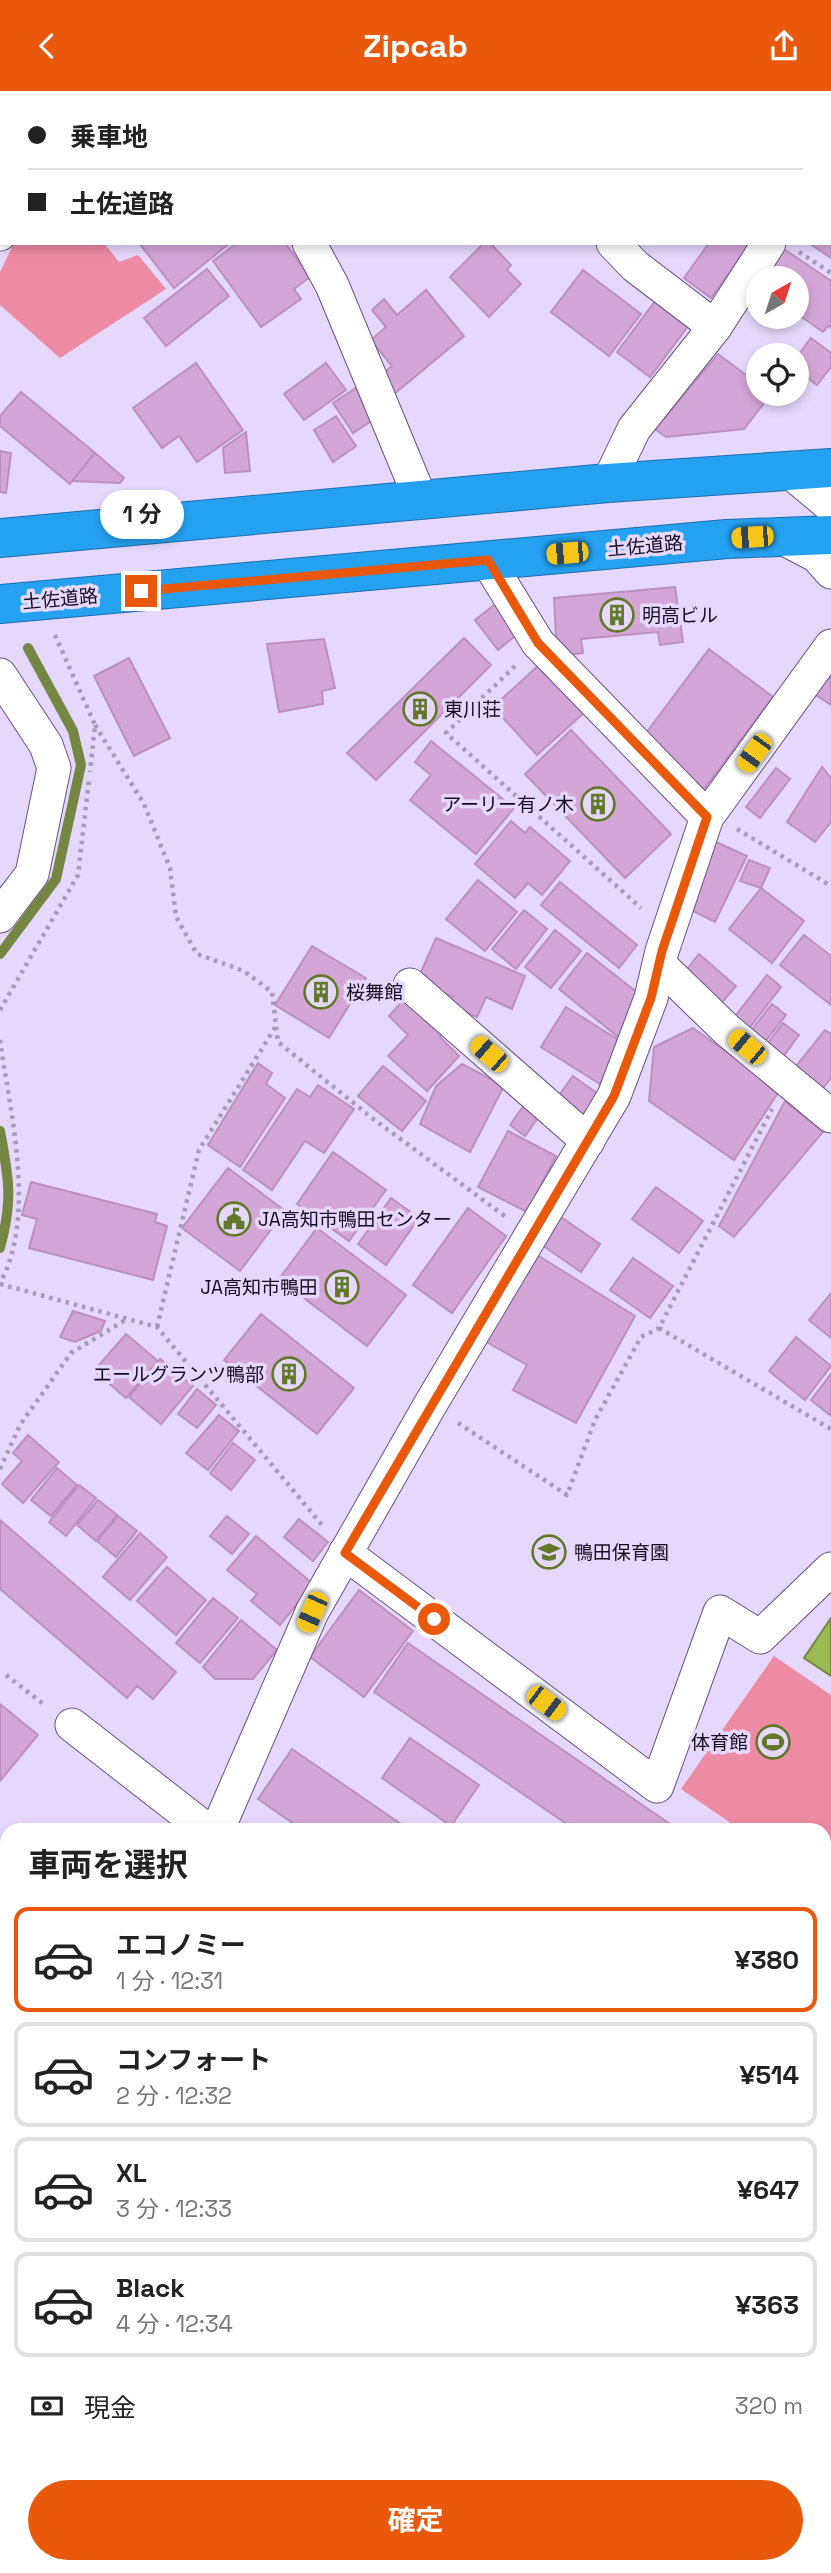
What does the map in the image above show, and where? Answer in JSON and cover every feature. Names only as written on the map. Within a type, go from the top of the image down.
[{"type":"highway","points":[[0,538],[608,483],[831,468]]},
{"type":"highway","name":"土佐道路","points":[[0,604],[777,535],[831,535]]},
{"type":"street","points":[[310,245],[332,285],[421,500]]},
{"type":"street","points":[[614,245],[635,266],[715,327]]},
{"type":"street","points":[[608,483],[634,429],[783,247]]},
{"type":"street","points":[[788,470],[831,506]]},
{"type":"street","points":[[777,535],[817,556],[831,572]]},
{"type":"street","points":[[488,560],[538,643],[707,817]]},
{"type":"street","points":[[220,1823],[312,1612],[430,1405],[614,1096],[651,998],[668,932],[707,817],[831,646]]},
{"type":"street","points":[[0,675],[46,745],[54,768],[32,874],[0,916]]},
{"type":"street","points":[[660,965],[727,1030],[831,1116]]},
{"type":"street","points":[[410,985],[588,1141]]},
{"type":"street","points":[[345,1553],[657,1786],[720,1612],[760,1637],[831,1569]]},
{"type":"street","points":[[72,1725],[198,1823]]},
{"type":"path","points":[[783,247],[831,273]]},
{"type":"path","points":[[538,643],[446,733],[668,932]]},
{"type":"path","points":[[95,725],[144,804],[170,868],[176,918],[197,954],[244,971],[272,992],[278,1042],[372,1118],[532,1236]]},
{"type":"path","points":[[707,817],[739,830],[831,886]]},
{"type":"path","points":[[157,1327],[199,1150],[276,1026]]},
{"type":"path","points":[[0,1040],[13,1132],[19,1219],[8,1268],[0,1283],[157,1327],[345,1553]]},
{"type":"path","points":[[430,1405],[567,1495],[596,1420],[641,1337],[659,1328],[787,1080]]},
{"type":"path","points":[[0,1469],[20,1425],[71,1353],[128,1318]]},
{"type":"path","points":[[659,1328],[831,1429]]},
{"type":"path","points":[[6,1675],[72,1725]]},
{"type":"shaded area","points":[[13,245],[106,245],[119,262],[138,255],[166,289],[60,358],[0,305],[0,272]]},
{"type":"shaded area","points":[[831,1618],[831,1676],[804,1658]]},
{"type":"shaded area","name":"体育館","points":[[774,1656],[831,1695],[831,1823],[731,1823],[681,1789]]},
{"type":"building","points":[[141,245],[228,245],[174,288]]},
{"type":"building","points":[[234,245],[286,245],[310,277],[294,289],[301,299],[261,327],[213,261]]},
{"type":"building","points":[[482,245],[492,245],[511,265],[507,270],[521,284],[489,317],[450,277]]},
{"type":"building","points":[[708,245],[750,245],[711,298],[684,278]]},
{"type":"building","points":[[812,245],[831,245],[831,258]]},
{"type":"building","points":[[784,249],[809,266],[808,266],[772,266]]},
{"type":"building","points":[[809,266],[831,281],[831,328],[828,326],[823,332],[809,322]]},
{"type":"building","points":[[207,269],[229,296],[166,346],[144,318]]},
{"type":"building","points":[[583,270],[641,314],[609,356],[551,312]]},
{"type":"building","points":[[426,290],[464,336],[394,394],[379,376],[392,366],[371,340],[386,327],[372,310],[384,299],[397,315]]},
{"type":"building","points":[[659,296],[692,321],[650,377],[617,352]]},
{"type":"building","points":[[811,338],[831,353],[831,367],[817,385],[809,379],[807,343]]},
{"type":"building","points":[[718,354],[746,375],[746,406],[762,406],[744,429],[666,437],[655,429]]},
{"type":"building","points":[[196,363],[243,430],[197,462],[179,436],[162,448],[133,408]]},
{"type":"building","points":[[326,363],[346,390],[304,420],[284,394]]},
{"type":"building","points":[[356,388],[376,418],[353,433],[333,403]]},
{"type":"building","points":[[21,392],[95,453],[70,484],[0,426],[0,416]]},
{"type":"building","points":[[336,416],[356,446],[333,462],[314,430]]},
{"type":"building","points":[[246,432],[250,471],[225,473],[223,448]]},
{"type":"building","points":[[0,451],[11,453],[6,493],[0,492]]},
{"type":"building","points":[[95,453],[124,478],[120,483],[72,481]]},
{"type":"building","name":"明高ビル","points":[[675,587],[683,642],[660,645],[658,632],[581,639],[583,653],[557,656],[554,598]]},
{"type":"building","points":[[497,603],[520,632],[498,650],[475,620]]},
{"type":"building","name":"東川荘","points":[[464,638],[491,665],[376,780],[347,753]]},
{"type":"building","points":[[324,639],[335,688],[322,691],[323,704],[279,712],[267,644]]},
{"type":"building","points":[[709,649],[773,697],[704,789],[640,741]]},
{"type":"building","points":[[129,658],[170,738],[134,756],[94,676]]},
{"type":"building","points":[[831,661],[831,705],[811,692]]},
{"type":"building","points":[[541,663],[585,712],[537,755],[493,707]]},
{"type":"building","name":"アーリー有ノ木","points":[[571,730],[671,834],[625,878],[525,774]]},
{"type":"building","points":[[431,741],[514,808],[476,854],[410,800],[431,775],[415,762]]},
{"type":"building","points":[[822,767],[831,778],[831,822],[815,842],[787,822]]},
{"type":"building","points":[[776,768],[790,779],[760,818],[746,807]]},
{"type":"building","points":[[511,821],[525,833],[530,827],[570,861],[542,895],[528,883],[515,898],[475,864]]},
{"type":"building","points":[[716,842],[747,856],[715,922],[685,907]]},
{"type":"building","points":[[749,860],[770,868],[761,888],[740,881]]},
{"type":"building","points":[[478,880],[517,912],[485,951],[446,919]]},
{"type":"building","points":[[560,882],[637,945],[619,968],[541,905]]},
{"type":"building","points":[[761,888],[804,921],[772,963],[729,929]]},
{"type":"building","points":[[524,910],[547,929],[516,969],[492,949]]},
{"type":"building","points":[[555,930],[581,951],[551,988],[525,967]]},
{"type":"building","points":[[804,935],[831,956],[831,1005],[780,965]]},
{"type":"building","points":[[436,938],[525,976],[512,1009],[486,997],[477,1017],[449,1005],[453,997],[417,981]]},
{"type":"building","name":"桜舞館","points":[[312,946],[366,978],[329,1038],[275,1005]]},
{"type":"building","points":[[587,953],[638,993],[624,1042],[559,989]]},
{"type":"building","points":[[699,954],[736,986],[718,1007],[681,977]]},
{"type":"building","points":[[767,975],[781,987],[748,1030],[733,1019]]},
{"type":"building","points":[[407,996],[445,1028],[440,1037],[459,1056],[427,1091],[388,1056],[408,1035],[389,1016]]},
{"type":"building","points":[[772,1004],[786,1015],[764,1043],[750,1032]]},
{"type":"building","points":[[566,1007],[625,1044],[600,1084],[541,1047]]},
{"type":"building","points":[[783,1023],[799,1035],[783,1057],[767,1044]]},
{"type":"building","points":[[693,1028],[780,1090],[734,1160],[649,1101],[654,1047]]},
{"type":"building","points":[[825,1030],[831,1034],[831,1078],[823,1088],[796,1066]]},
{"type":"building","points":[[258,1063],[272,1073],[266,1084],[285,1098],[240,1167],[208,1145]]},
{"type":"building","points":[[462,1064],[504,1086],[470,1152],[420,1124],[436,1086]]},
{"type":"building","points":[[383,1066],[426,1101],[402,1131],[358,1096]]},
{"type":"building","points":[[573,1076],[598,1094],[582,1116],[557,1098]]},
{"type":"building","points":[[318,1085],[354,1109],[324,1153],[305,1141],[272,1190],[243,1170],[297,1089],[310,1097]]},
{"type":"building","points":[[785,1101],[823,1132],[734,1237],[719,1226]]},
{"type":"building","points":[[525,1104],[540,1115],[525,1136],[510,1125]]},
{"type":"building","points":[[508,1131],[556,1156],[527,1212],[478,1187]]},
{"type":"building","points":[[333,1152],[386,1190],[349,1241],[297,1204]]},
{"type":"building","name":"JA高知市鴨田センター","points":[[228,1168],[285,1211],[240,1271],[182,1228]]},
{"type":"building","points":[[31,1182],[157,1214],[155,1222],[167,1226],[153,1280],[29,1248],[37,1219],[22,1215]]},
{"type":"building","points":[[656,1187],[703,1221],[679,1253],[632,1219]]},
{"type":"building","points":[[391,1198],[419,1218],[386,1265],[358,1244]]},
{"type":"building","points":[[468,1208],[506,1236],[452,1313],[413,1285]]},
{"type":"building","points":[[561,1217],[600,1244],[581,1272],[542,1245]]},
{"type":"building","name":"JA高知市鴨田","points":[[317,1228],[406,1295],[367,1346],[279,1279]]},
{"type":"building","points":[[534,1253],[635,1316],[576,1423],[513,1390],[527,1365],[483,1340]]},
{"type":"building","points":[[633,1258],[673,1286],[650,1318],[610,1290]]},
{"type":"building","points":[[831,1293],[831,1338],[809,1320]]},
{"type":"building","points":[[73,1311],[105,1321],[101,1331],[75,1342],[60,1337]]},
{"type":"building","name":"エールグランツ鴨部","points":[[261,1314],[354,1388],[317,1434],[224,1360]]},
{"type":"building","points":[[126,1334],[158,1361],[126,1398],[94,1371]]},
{"type":"building","points":[[796,1337],[831,1366],[805,1400],[769,1371]]},
{"type":"building","points":[[160,1359],[193,1386],[161,1424],[129,1397]]},
{"type":"building","points":[[831,1374],[831,1416],[811,1400]]},
{"type":"building","points":[[197,1389],[216,1405],[197,1428],[178,1414]]},
{"type":"building","points":[[219,1415],[239,1431],[208,1470],[186,1453]]},
{"type":"building","points":[[28,1435],[59,1462],[23,1503],[2,1484],[22,1461],[13,1453]]},
{"type":"building","points":[[233,1443],[255,1460],[231,1490],[210,1473]]},
{"type":"building","points":[[57,1468],[77,1485],[51,1516],[31,1500]]},
{"type":"building","points":[[79,1485],[96,1498],[66,1536],[49,1522]]},
{"type":"building","points":[[98,1500],[117,1515],[96,1541],[77,1525]]},
{"type":"building","points":[[118,1516],[137,1531],[116,1557],[97,1541]]},
{"type":"building","points":[[227,1516],[249,1534],[232,1554],[210,1536]]},
{"type":"building","points":[[299,1519],[328,1542],[313,1561],[284,1537]]},
{"type":"building","points":[[0,1520],[176,1672],[153,1699],[137,1686],[127,1698],[0,1589]]},
{"type":"building","points":[[140,1533],[167,1557],[130,1600],[103,1577]]},
{"type":"building","points":[[256,1536],[313,1584],[280,1625],[251,1601],[257,1594],[227,1570]]},
{"type":"building","points":[[167,1567],[206,1600],[176,1635],[137,1601]]},
{"type":"building","points":[[359,1590],[413,1631],[364,1697],[310,1657]]},
{"type":"building","points":[[213,1598],[238,1618],[200,1663],[176,1643]]},
{"type":"building","points":[[241,1620],[277,1650],[253,1679],[215,1679],[203,1667]]},
{"type":"building","points":[[408,1643],[668,1823],[565,1823],[374,1692]]},
{"type":"building","points":[[0,1704],[38,1735],[0,1781]]},
{"type":"building","points":[[410,1738],[479,1785],[453,1823],[447,1823],[382,1778]]},
{"type":"building","points":[[292,1749],[399,1823],[292,1823],[258,1799]]},
{"type":"waterway","points":[[0,954],[56,879],[81,765],[73,731],[28,648]]},
{"type":"waterway","points":[[0,1131],[8,1189],[7,1217],[0,1248]]},
{"type":"place","name":"明高ビル","points":[[617,615]]},
{"type":"place","name":"東川荘","points":[[420,709]]},
{"type":"place","name":"アーリー有ノ木","points":[[598,804]]},
{"type":"place","name":"桜舞館","points":[[321,992]]},
{"type":"place","name":"JA高知市鴨田センター","points":[[234,1219]]},
{"type":"place","name":"JA高知市鴨田","points":[[342,1287]]},
{"type":"place","name":"エールグランツ鴨部","points":[[289,1374]]},
{"type":"place","name":"鴨田保育園","points":[[549,1552]]},
{"type":"place","name":"体育館","points":[[773,1742]]},
{"type":"route","points":[[141,591],[488,560],[538,643],[707,817],[662,951],[651,998],[614,1096],[345,1553],[434,1619]]}]
